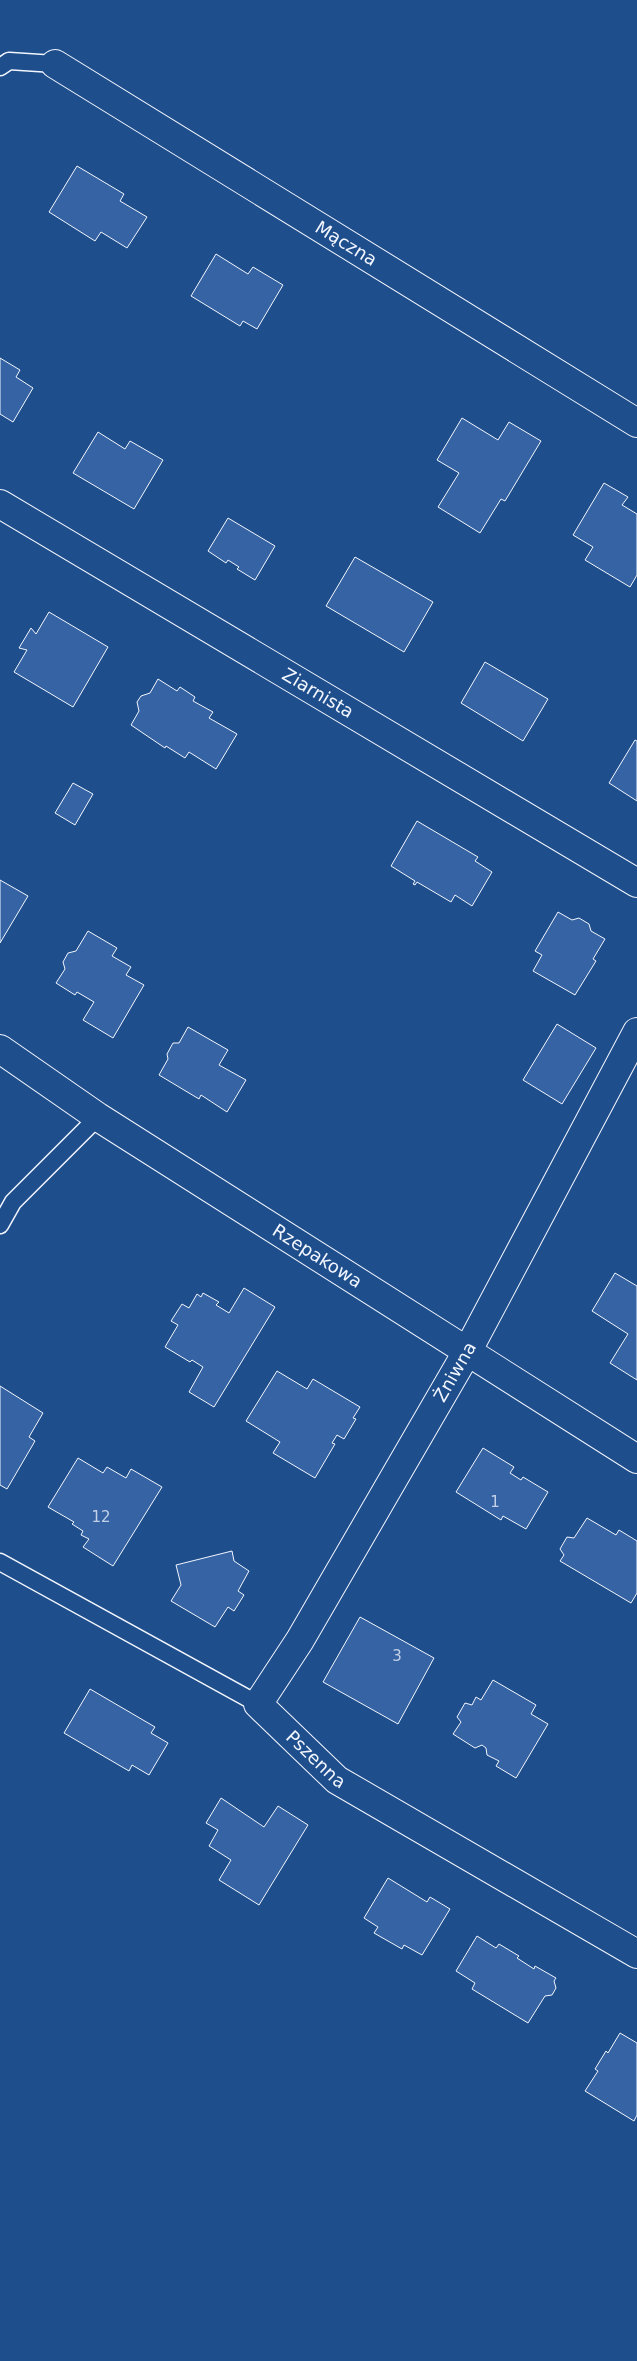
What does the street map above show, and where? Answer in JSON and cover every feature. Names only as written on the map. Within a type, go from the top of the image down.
[{"type":"street","name":"Mączna","points":[[55,64],[637,423]]},
{"type":"street","name":"Ziarnista","points":[[0,504],[637,883]]},
{"type":"street","name":"Żniwna","points":[[258,1704],[300,1640],[467,1352],[637,1032]]},
{"type":"street","name":"Rzepakowa","points":[[0,1049],[98,1117],[637,1459]]},
{"type":"street","name":"Pszenna","points":[[258,1704],[337,1780],[637,1954]]},
{"type":"lane","points":[[0,67],[9,61],[55,64]]},
{"type":"lane","points":[[0,1225],[13,1202],[98,1117]]},
{"type":"lane","name":"Pszenna","points":[[0,1562],[258,1704]]},
{"type":"building","points":[[77,166],[124,194],[120,201],[147,217],[127,248],[101,232],[95,241],[49,212]]},
{"type":"building","points":[[216,254],[248,274],[253,267],[283,285],[257,329],[243,321],[240,326],[191,296]]},
{"type":"building","points":[[0,358],[20,370],[16,377],[33,388],[13,422],[0,414]]},
{"type":"building","points":[[462,418],[498,440],[509,422],[541,441],[505,501],[501,499],[480,533],[438,507],[459,473],[437,460]]},
{"type":"building","points":[[98,432],[125,449],[130,441],[163,460],[134,509],[73,473]]},
{"type":"building","points":[[604,483],[628,497],[622,505],[637,514],[637,575],[630,587],[585,560],[593,547],[573,535]]},
{"type":"building","points":[[228,518],[275,546],[255,580],[237,569],[239,567],[228,560],[226,563],[208,551]]},
{"type":"building","points":[[355,557],[433,602],[404,652],[326,606]]},
{"type":"building","points":[[49,612],[108,647],[73,707],[14,672],[27,650],[19,648],[31,628],[36,634]]},
{"type":"building","points":[[485,662],[548,699],[523,741],[461,703]]},
{"type":"building","points":[[158,679],[177,691],[180,687],[195,697],[193,701],[213,712],[209,718],[237,734],[216,769],[189,752],[185,758],[166,746],[165,748],[131,725],[139,711],[137,702],[141,696],[150,693]]},
{"type":"building","points":[[635,740],[637,741],[637,801],[609,783]]},
{"type":"building","points":[[73,783],[93,794],[75,825],[55,813]]},
{"type":"building","points":[[417,821],[478,857],[475,861],[492,872],[472,906],[455,895],[451,902],[417,882],[415,885],[413,884],[415,881],[391,866]]},
{"type":"building","points":[[0,880],[28,896],[0,943]]},
{"type":"building","points":[[558,912],[572,920],[579,918],[589,924],[591,931],[605,939],[593,959],[596,961],[575,995],[533,971],[542,955],[535,951]]},
{"type":"building","points":[[88,931],[117,948],[112,956],[131,967],[126,975],[144,985],[113,1038],[83,1020],[94,1002],[77,992],[75,995],[56,983],[65,969],[63,962],[68,953],[76,951]]},
{"type":"building","points":[[557,1024],[596,1048],[562,1104],[523,1080]]},
{"type":"building","points":[[188,1027],[228,1050],[219,1065],[246,1080],[227,1112],[201,1095],[199,1099],[159,1075],[168,1059],[167,1054],[173,1043],[179,1043]]},
{"type":"building","points":[[615,1273],[637,1286],[637,1380],[610,1363],[628,1334],[592,1311]]},
{"type":"building","points":[[244,1288],[275,1307],[214,1407],[189,1392],[203,1367],[192,1360],[190,1362],[165,1347],[178,1325],[171,1321],[182,1304],[189,1308],[197,1294],[201,1297],[203,1293],[219,1302],[216,1305],[229,1313]]},
{"type":"building","points":[[277,1371],[307,1389],[313,1379],[360,1407],[353,1418],[356,1419],[344,1439],[337,1435],[332,1443],[335,1444],[315,1478],[273,1453],[280,1442],[246,1421]]},
{"type":"building","points":[[0,1386],[43,1413],[29,1437],[35,1441],[7,1489],[0,1485]]},
{"type":"building","points":[[483,1448],[514,1467],[510,1473],[521,1480],[523,1477],[548,1492],[526,1529],[503,1516],[501,1520],[456,1492]]},
{"type":"building","points":[[78,1458],[103,1473],[107,1467],[126,1478],[131,1469],[162,1487],[113,1566],[83,1547],[89,1539],[81,1535],[83,1531],[72,1524],[74,1522],[48,1507]]},
{"type":"building","points":[[587,1518],[616,1535],[619,1530],[637,1541],[637,1593],[631,1603],[560,1561],[564,1555],[560,1549],[567,1537],[574,1538]]},
{"type":"building","points":[[232,1551],[234,1561],[249,1571],[238,1591],[244,1595],[234,1611],[228,1607],[215,1627],[171,1601],[181,1585],[176,1565]]},
{"type":"building","points":[[360,1617],[434,1658],[398,1724],[323,1682]]},
{"type":"building","points":[[493,1680],[536,1705],[531,1714],[548,1724],[516,1778],[496,1766],[499,1761],[487,1755],[486,1748],[482,1745],[475,1748],[453,1734],[461,1722],[457,1717],[465,1703],[472,1705],[476,1697],[481,1700]]},
{"type":"building","points":[[90,1689],[155,1727],[151,1733],[168,1743],[149,1775],[132,1765],[129,1771],[64,1733]]},
{"type":"building","points":[[221,1798],[264,1827],[278,1806],[308,1825],[259,1905],[219,1880],[231,1860],[209,1846],[218,1830],[206,1823]]},
{"type":"building","points":[[388,1878],[427,1902],[430,1897],[450,1909],[422,1955],[404,1945],[402,1949],[374,1933],[378,1927],[364,1918]]},
{"type":"building","points":[[477,1936],[496,1948],[499,1944],[519,1956],[517,1958],[534,1969],[535,1966],[556,1978],[554,1981],[556,1988],[552,1995],[545,1996],[528,2023],[472,1989],[475,1983],[456,1971]]},
{"type":"building","points":[[620,2033],[637,2043],[637,2115],[634,2121],[585,2091],[598,2071],[595,2069],[606,2051],[608,2053]]}]
